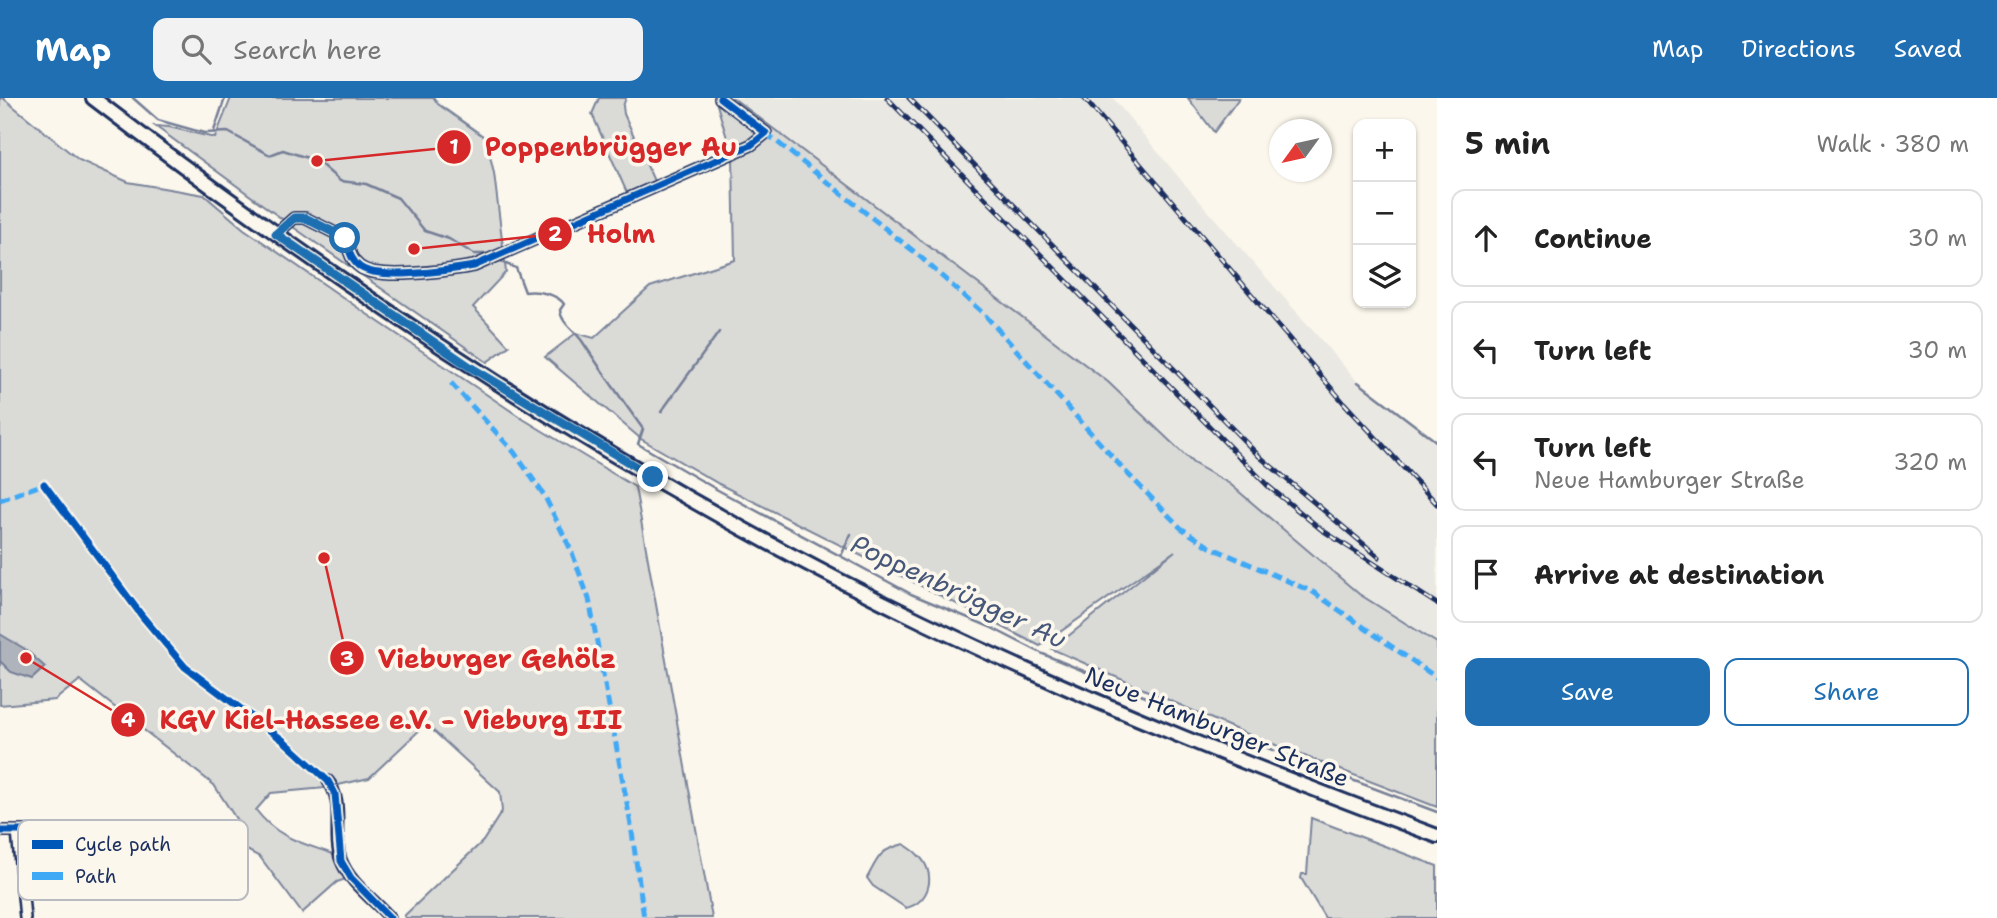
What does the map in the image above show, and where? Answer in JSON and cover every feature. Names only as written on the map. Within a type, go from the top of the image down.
[{"type":"main road","name":"Neue Hamburger Straße","points":[[93,98],[276,234],[470,367],[585,437],[768,542],[921,621],[1087,698],[1235,760],[1437,836]]},
{"type":"street","points":[[276,234],[294,218],[305,218],[345,238],[354,261],[360,267],[374,272],[444,271],[474,266],[751,145],[766,133],[720,98]]},
{"type":"street","points":[[328,781],[335,794],[341,861],[351,878],[390,918]]},
{"type":"street","points":[[0,831],[17,831],[18,842]]},
{"type":"street","points":[[23,900],[25,918]]},
{"type":"shaded area","points":[[0,98],[3,98],[79,160],[128,182],[204,195],[244,229],[364,312],[523,419],[635,487],[712,918],[406,918],[404,916],[483,841],[502,811],[500,792],[426,724],[369,778],[325,788],[271,793],[256,810],[281,833],[333,854],[346,879],[337,882],[302,913],[260,857],[248,851],[248,820],[237,820],[214,785],[80,680],[55,700],[0,705]]},
{"type":"shaded area","points":[[231,98],[434,98],[438,104],[486,138],[494,173],[506,272],[473,307],[509,346],[487,362],[293,227],[155,126],[215,138]]},
{"type":"shaded area","points":[[599,98],[626,98],[624,114],[654,181],[627,193],[592,114]]},
{"type":"shaded area","points":[[715,98],[733,98],[1108,382],[1193,463],[1230,484],[1359,594],[1437,643],[1437,807],[1237,730],[1052,649],[1175,551],[1040,646],[719,484],[641,439],[545,357],[576,333],[594,338],[650,287],[735,260],[733,158]]},
{"type":"shaded area","points":[[733,98],[1113,98],[1358,382],[1437,442],[1437,643],[1359,594],[1230,484],[1193,463],[1107,382]]},
{"type":"shaded area","points":[[1188,98],[1239,98],[1214,132]]},
{"type":"shaded area","points":[[0,634],[25,649],[45,667],[32,679],[11,672],[0,661]]},
{"type":"shaded area","points":[[1311,818],[1437,866],[1437,918],[1325,918],[1301,878],[1302,874],[1307,874]]},
{"type":"shaded area","points":[[904,844],[924,862],[929,878],[926,893],[921,900],[906,908],[873,886],[867,878],[884,852]]},
{"type":"waterway","name":"Poppenbrügger Au","points":[[133,98],[158,120],[204,133],[228,132],[270,155],[283,150],[317,161],[340,181],[366,184],[398,198],[425,231],[449,239],[474,254],[488,254]]},
{"type":"waterway","points":[[214,131],[225,98]]},
{"type":"waterway","name":"Poppenbrügger Au","points":[[496,260],[516,268],[525,292],[546,294],[564,304],[560,310],[563,319],[582,341],[643,429],[638,444],[911,594],[990,627],[1043,654],[1275,751],[1437,812]]},
{"type":"waterway","points":[[661,412],[719,332]]},
{"type":"waterway","points":[[1358,382],[1437,442]]},
{"type":"waterway","points":[[841,556],[851,534]]},
{"type":"railway","points":[[887,98],[1268,486],[1322,530],[1437,604]]},
{"type":"railway","points":[[909,98],[1259,456],[1379,557]]},
{"type":"railway","points":[[1084,98],[1344,403],[1437,504]]},
{"type":"marked path","points":[[766,133],[917,254],[985,315],[1125,471],[1181,528],[1210,547],[1313,592],[1437,678]]},
{"type":"marked path","points":[[451,383],[514,452],[544,495],[571,550],[589,599],[631,825],[644,918]]},
{"type":"marked path","points":[[0,500],[44,484],[47,489]]},
{"type":"cycle path","points":[[276,234],[294,218],[305,218],[345,238],[357,264],[369,271],[398,274],[474,266],[751,145],[766,133],[720,98]]},
{"type":"cycle path","points":[[44,484],[142,616],[185,667],[284,741],[328,781],[335,794],[341,861],[351,878],[390,918]]},
{"type":"cycle path","points":[[0,831],[18,831]]},
{"type":"place","name":"Poppenbrügger Au","points":[[317,161]]},
{"type":"place","name":"Holm","points":[[414,249]]},
{"type":"place","name":"Vieburger Gehölz","points":[[324,558]]},
{"type":"place","name":"KGV Kiel-Hassee e.V. - Vieburg III","points":[[26,658]]},
{"type":"route","points":[[345,238],[305,218],[294,218],[276,234],[470,367],[653,477]]}]
